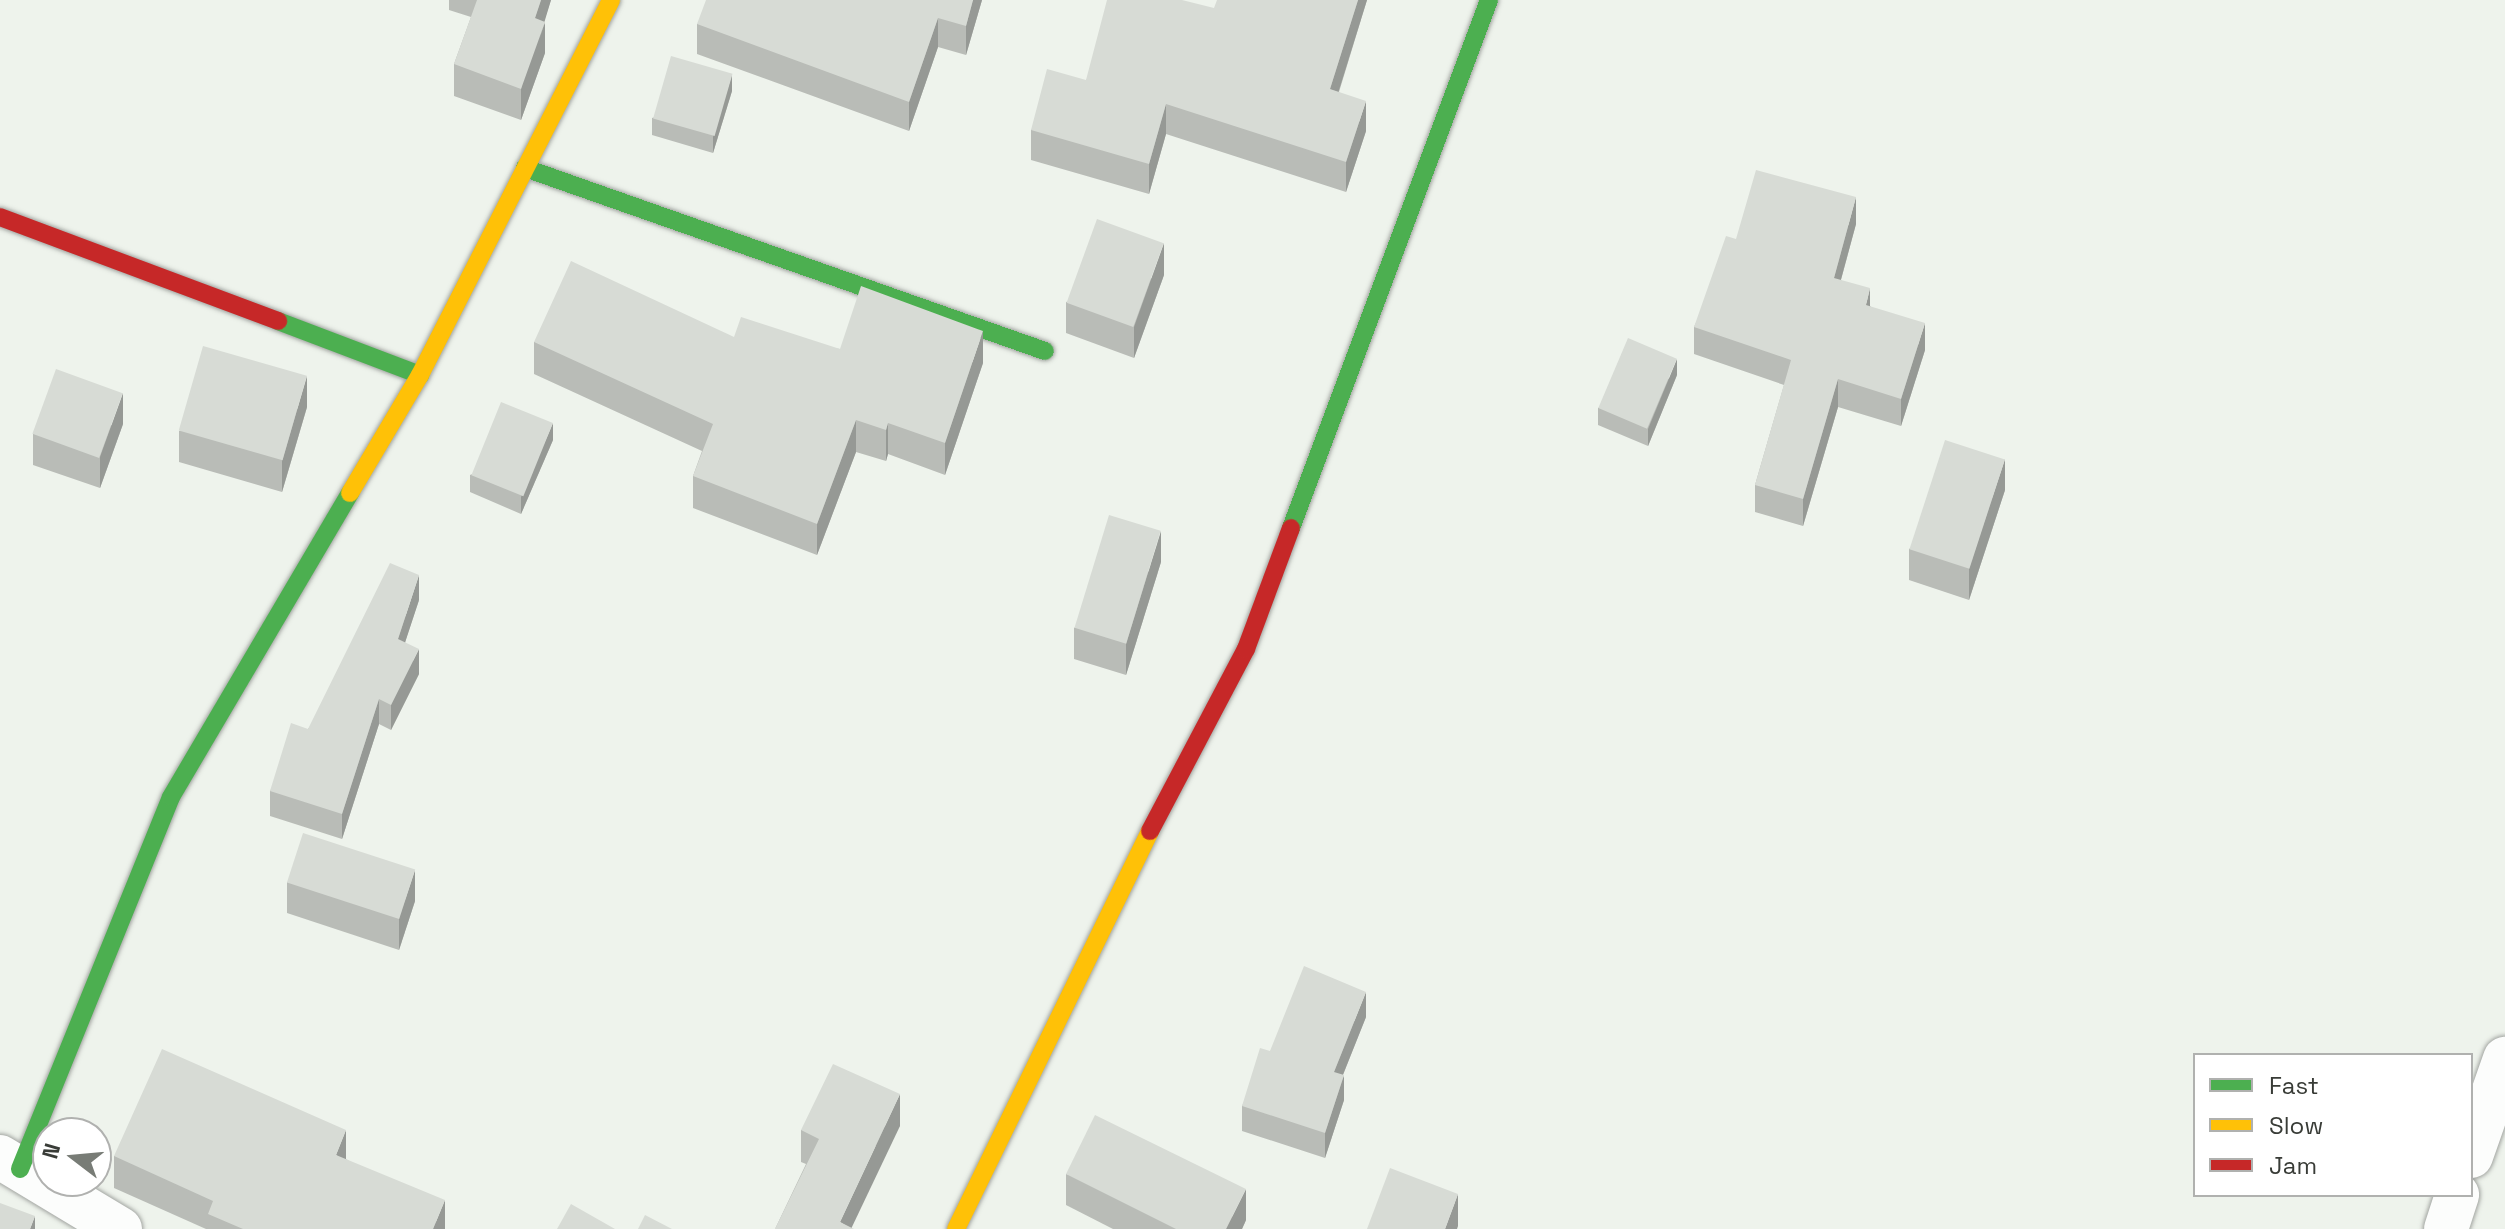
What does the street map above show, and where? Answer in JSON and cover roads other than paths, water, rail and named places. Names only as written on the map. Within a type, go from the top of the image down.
[{"type":"street","points":[[120,1229],[10,1163],[171,797],[420,375],[611,0]]},
{"type":"street","points":[[956,1229],[1093,940],[1246,649],[1489,0]]},
{"type":"street","points":[[525,168],[1045,351]]},
{"type":"street","points":[[0,217],[420,375]]},
{"type":"street","points":[[2473,1150],[2505,1059]]},
{"type":"street","points":[[2446,1229],[2456,1197]]}]
